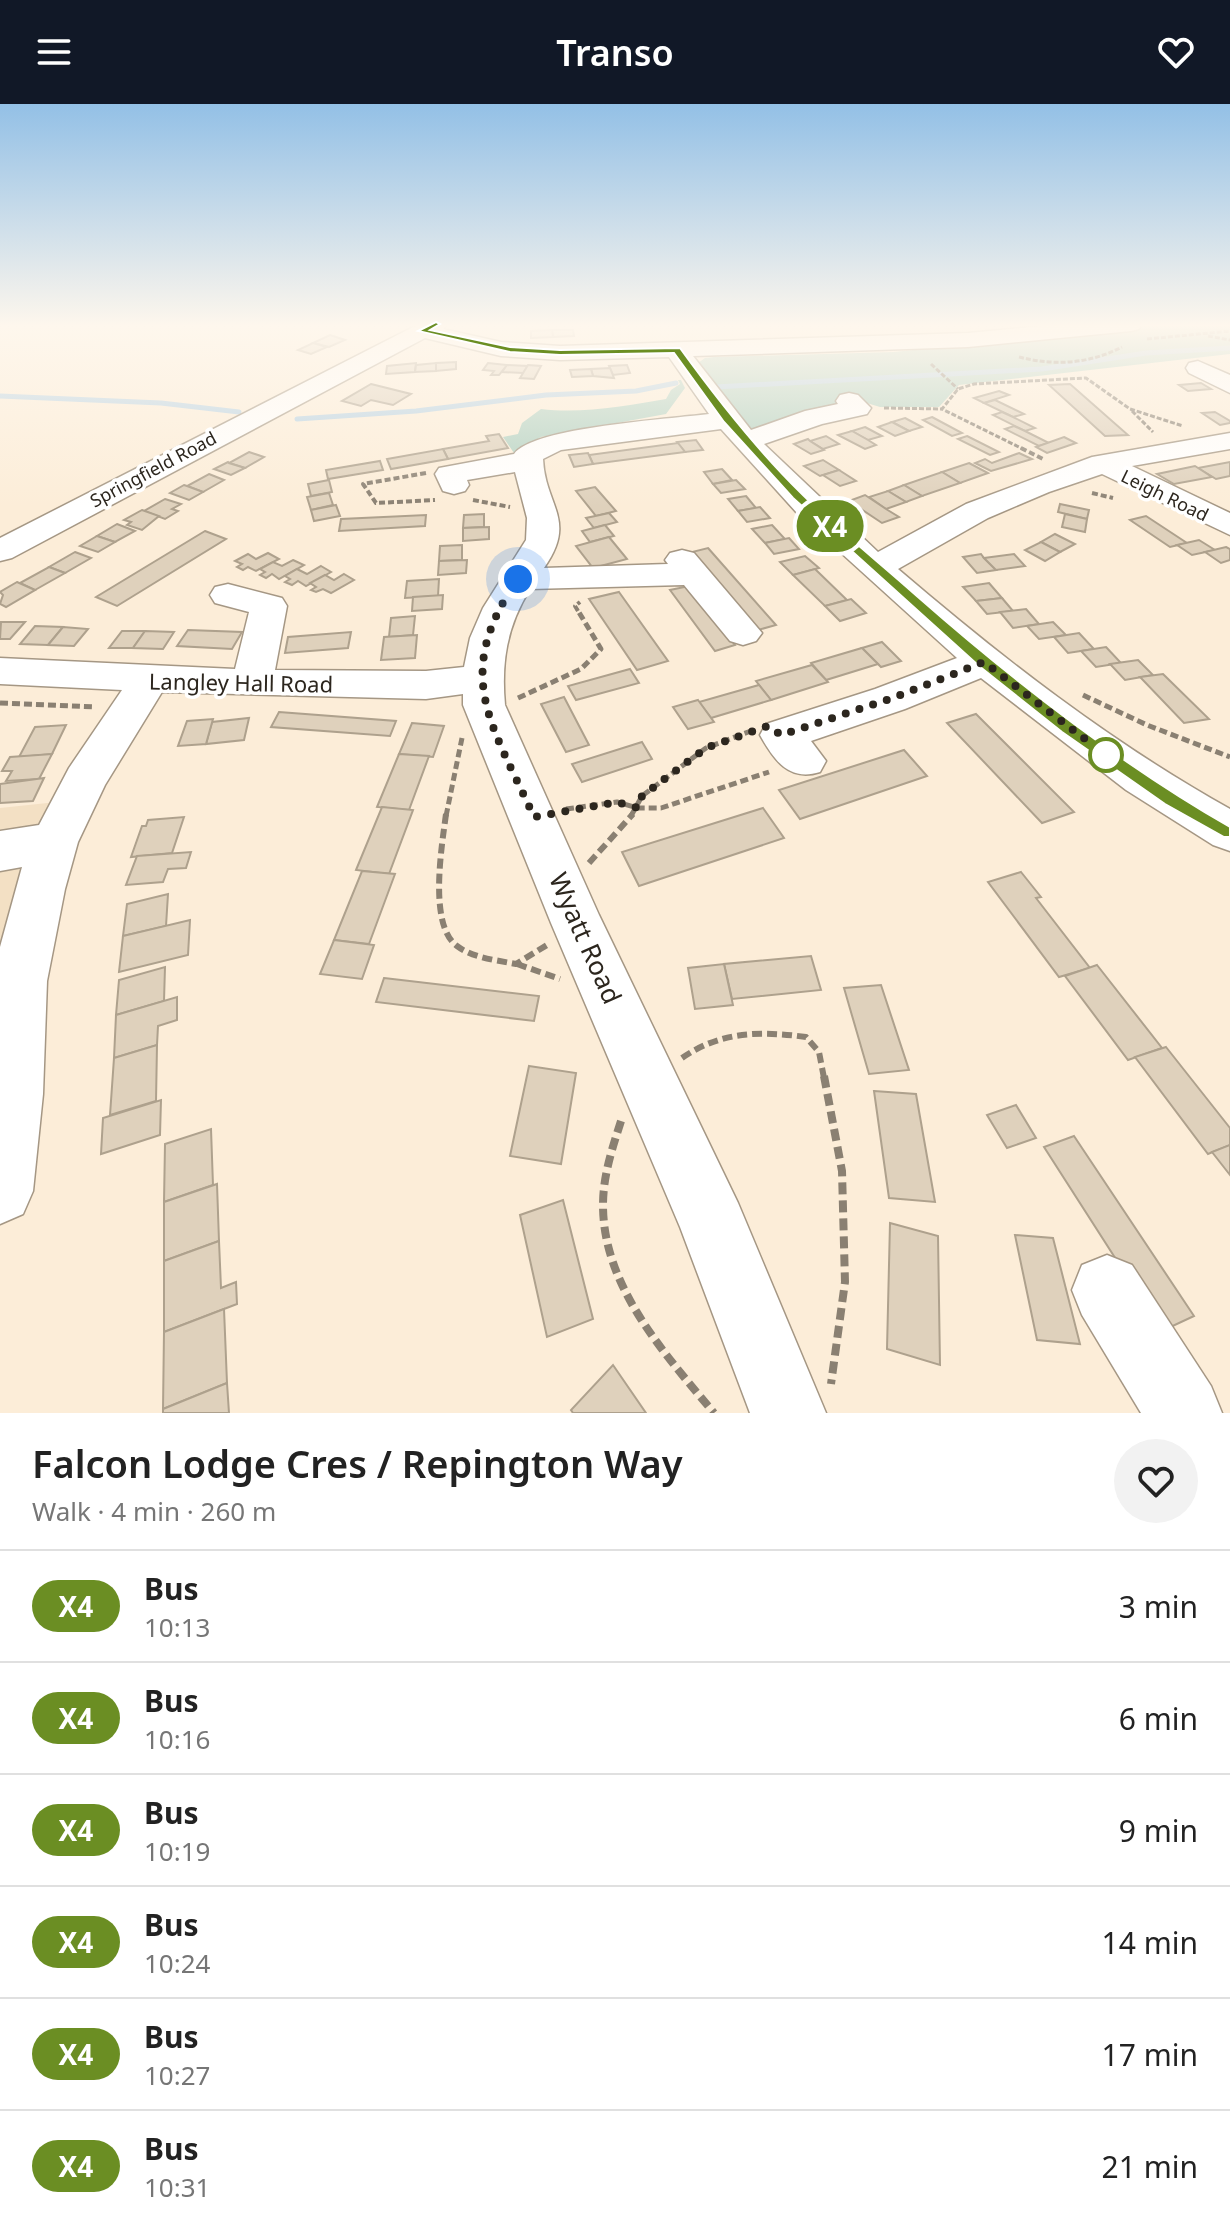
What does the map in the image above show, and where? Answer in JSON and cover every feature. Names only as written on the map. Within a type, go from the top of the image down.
[{"type":"street","name":"Springfield Road","points":[[0,551],[318,385]]},
{"type":"street","points":[[703,385],[737,430],[797,496],[984,662],[1067,729],[1171,800],[1221,819]]},
{"type":"street","points":[[454,485],[450,474],[527,461],[534,449],[554,442],[737,430],[815,417],[854,405]]},
{"type":"street","points":[[875,566],[901,556],[976,512],[1071,473],[1173,448],[1229,441]]},
{"type":"street","name":"Wyatt Road","points":[[527,461],[544,523],[543,542],[504,600],[485,642],[482,678],[484,705],[575,919],[681,1149],[755,1322],[788,1413]]},
{"type":"street","name":"Leigh Road","points":[[1102,463],[1230,525]]},
{"type":"street","points":[[518,579],[688,567],[743,633]]},
{"type":"street","points":[[228,595],[269,606],[252,683]]},
{"type":"street","points":[[792,748],[890,699],[984,662]]},
{"type":"street","name":"Langley Hall Road","points":[[0,671],[139,694],[252,683],[426,685],[482,678]]},
{"type":"street","points":[[0,1191],[6,1096],[19,981],[54,842],[85,780],[139,694]]},
{"type":"street","points":[[0,851],[54,842]]},
{"type":"street","points":[[1107,1290],[1184,1413]]},
{"type":"path","points":[[954,385],[958,389]]},
{"type":"path","points":[[942,409],[958,389],[983,385]]},
{"type":"path","points":[[1096,385],[1130,409],[1145,424]]},
{"type":"path","points":[[854,405],[862,411],[942,409],[1071,473]]},
{"type":"path","points":[[1130,409],[1229,441]]},
{"type":"path","points":[[1080,693],[1147,725],[1230,757]]},
{"type":"path","points":[[0,703],[139,694]]},
{"type":"path","points":[[534,817],[617,802],[638,808],[661,808],[792,748],[768,726],[706,748],[642,796],[638,808],[595,854],[579,877],[575,919]]},
{"type":"shaded area","points":[[57,802],[0,979],[0,808]]},
{"type":"green space","points":[[678,385],[685,388],[666,414],[541,437],[514,453],[503,437],[518,434],[522,423],[541,409],[620,407],[666,399]]},
{"type":"green space","points":[[716,385],[959,385],[939,407],[880,407],[850,398],[841,408],[753,431]]},
{"type":"building","points":[[369,385],[411,394],[393,405],[371,400],[361,406],[342,401]]},
{"type":"building","points":[[1049,385],[1071,385],[1128,435],[1105,436]]},
{"type":"building","points":[[1179,385],[1204,385],[1211,389],[1188,391]]},
{"type":"building","points":[[999,391],[1009,395],[984,403],[974,398]]},
{"type":"building","points":[[995,400],[1024,414],[1013,417],[984,403]]},
{"type":"building","points":[[1002,412],[1035,428],[1025,431],[993,415]]},
{"type":"building","points":[[1215,412],[1230,423],[1220,425],[1202,413]]},
{"type":"building","points":[[932,417],[962,433],[952,436],[923,420]]},
{"type":"building","points":[[905,418],[922,427],[909,431],[892,422]]},
{"type":"building","points":[[892,422],[909,431],[895,436],[878,427]]},
{"type":"building","points":[[1014,426],[1049,443],[1039,446],[1005,429]]},
{"type":"building","points":[[865,427],[882,436],[868,440],[852,431]]},
{"type":"building","points":[[852,431],[876,445],[865,449],[838,435]]},
{"type":"building","points":[[499,434],[508,448],[448,459],[443,449],[489,441],[486,436]]},
{"type":"building","points":[[826,436],[839,444],[823,449],[810,441]]},
{"type":"building","points":[[967,436],[999,452],[990,455],[958,439]]},
{"type":"building","points":[[1064,437],[1076,443],[1047,453],[1036,447]]},
{"type":"building","points":[[808,439],[824,450],[811,454],[794,444]]},
{"type":"building","points":[[696,440],[703,450],[685,452],[677,442]]},
{"type":"building","points":[[678,443],[685,452],[593,464],[589,455]]},
{"type":"building","points":[[443,449],[448,459],[391,469],[387,459]]},
{"type":"building","points":[[249,452],[264,457],[245,468],[229,463]]},
{"type":"building","points":[[588,453],[593,464],[574,467],[569,455]]},
{"type":"building","points":[[1019,453],[1032,459],[991,471],[975,463],[985,459],[992,463]]},
{"type":"building","points":[[823,460],[839,470],[820,476],[804,466]]},
{"type":"building","points":[[380,461],[383,470],[328,479],[326,470]]},
{"type":"building","points":[[228,462],[245,468],[231,475],[214,469]]},
{"type":"building","points":[[1230,462],[1230,476],[1216,479],[1198,468]]},
{"type":"building","points":[[969,463],[988,473],[960,483],[942,472]]},
{"type":"building","points":[[1195,466],[1212,477],[1174,484],[1157,474]]},
{"type":"building","points":[[722,469],[732,480],[713,484],[704,472]]},
{"type":"building","points":[[839,470],[856,481],[840,486],[823,475]]},
{"type":"building","points":[[942,472],[960,483],[922,496],[904,485]]},
{"type":"building","points":[[209,474],[224,480],[203,492],[187,486]]},
{"type":"building","points":[[329,480],[332,492],[311,496],[308,484]]},
{"type":"building","points":[[736,480],[745,489],[721,493],[713,484]]},
{"type":"building","points":[[184,485],[203,492],[189,500],[170,493]]},
{"type":"building","points":[[904,485],[922,496],[906,502],[888,491]]},
{"type":"building","points":[[595,487],[616,511],[596,516],[576,491]]},
{"type":"building","points":[[888,491],[906,502],[886,509],[869,497]]},
{"type":"building","points":[[329,493],[333,505],[311,510],[307,497]]},
{"type":"building","points":[[865,495],[899,517],[882,523],[849,501]]},
{"type":"building","points":[[746,496],[756,508],[738,511],[728,499]]},
{"type":"building","points":[[165,499],[181,504],[172,509],[178,511],[165,519],[144,511]]},
{"type":"building","points":[[1060,504],[1089,510],[1087,519],[1058,512]]},
{"type":"building","points":[[336,505],[340,516],[314,521],[311,510]]},
{"type":"building","points":[[760,507],[770,518],[747,522],[738,511]]},
{"type":"building","points":[[142,510],[159,516],[142,530],[127,525],[131,522],[124,520]]},
{"type":"building","points":[[609,513],[617,522],[594,528],[586,518]]},
{"type":"building","points":[[484,514],[484,527],[463,528],[464,515]]},
{"type":"building","points":[[1065,514],[1087,519],[1085,532],[1062,527]]},
{"type":"building","points":[[426,515],[425,526],[339,531],[341,519]]},
{"type":"building","points":[[1146,516],[1187,543],[1170,547],[1130,520]]},
{"type":"building","points":[[117,524],[135,531],[115,542],[97,536]]},
{"type":"building","points":[[605,525],[614,536],[590,542],[582,531]]},
{"type":"building","points":[[772,525],[785,539],[765,543],[752,529]]},
{"type":"building","points":[[489,527],[489,539],[463,541],[463,528]]},
{"type":"building","points":[[205,531],[226,539],[117,606],[96,597]]},
{"type":"building","points":[[1055,534],[1075,544],[1060,552],[1041,542]]},
{"type":"building","points":[[97,536],[115,542],[98,552],[80,546]]},
{"type":"building","points":[[609,537],[627,559],[593,568],[576,546]]},
{"type":"building","points":[[789,538],[799,549],[774,554],[765,543]]},
{"type":"building","points":[[1199,540],[1215,550],[1192,555],[1177,545]]},
{"type":"building","points":[[1041,542],[1060,552],[1045,561],[1025,550]]},
{"type":"building","points":[[462,545],[462,560],[439,561],[440,546]]},
{"type":"building","points":[[1226,547],[1230,549],[1230,560],[1221,563],[1205,552]]},
{"type":"building","points":[[708,548],[776,625],[758,630],[692,552]]},
{"type":"building","points":[[75,552],[91,558],[65,573],[49,567]]},
{"type":"building","points":[[268,553],[279,559],[256,571],[237,567],[242,564],[235,561],[248,554],[256,559]]},
{"type":"building","points":[[981,554],[996,570],[977,573],[963,557]]},
{"type":"building","points":[[1014,554],[1025,566],[996,570],[984,558]]},
{"type":"building","points":[[805,556],[819,568],[793,575],[780,562]]},
{"type":"building","points":[[293,560],[304,565],[279,579],[272,574],[266,578],[260,575],[265,572],[260,569],[273,562],[282,566]]},
{"type":"building","points":[[467,560],[466,573],[438,575],[439,561]]},
{"type":"building","points":[[321,566],[331,572],[306,586],[298,581],[292,585],[285,582],[290,579],[285,576],[297,569],[307,574]]},
{"type":"building","points":[[49,567],[65,573],[35,590],[20,583]]},
{"type":"building","points":[[815,569],[847,600],[825,606],[793,575]]},
{"type":"building","points":[[344,574],[354,580],[331,593],[323,589],[316,592],[311,590],[316,587],[310,583],[325,575],[334,580]]},
{"type":"building","points":[[439,579],[438,596],[405,598],[407,581]]},
{"type":"building","points":[[17,582],[35,590],[6,607],[0,604],[3,595],[0,592]]},
{"type":"building","points":[[989,583],[1002,598],[976,601],[963,587]]},
{"type":"building","points":[[689,586],[735,645],[715,651],[670,590]]},
{"type":"building","points":[[619,592],[668,661],[637,670],[589,599]]},
{"type":"building","points":[[443,595],[442,609],[412,611],[413,597]]},
{"type":"building","points":[[1002,598],[1013,611],[987,614],[976,601]]},
{"type":"building","points":[[851,599],[866,613],[840,621],[825,606]]},
{"type":"building","points":[[1026,609],[1039,624],[1013,628],[1000,612]]},
{"type":"building","points":[[415,616],[413,635],[389,637],[391,618]]},
{"type":"building","points":[[1,622],[25,622],[10,639],[0,639]]},
{"type":"building","points":[[1053,622],[1066,635],[1039,639],[1027,626]]},
{"type":"building","points":[[35,626],[63,627],[48,645],[20,644]]},
{"type":"building","points":[[63,627],[88,629],[74,646],[48,645]]},
{"type":"building","points":[[188,630],[242,632],[232,649],[177,646]]},
{"type":"building","points":[[122,631],[145,631],[133,648],[109,648]]},
{"type":"building","points":[[145,631],[174,632],[163,649],[133,648]]},
{"type":"building","points":[[351,632],[348,648],[285,653],[288,637]]},
{"type":"building","points":[[1079,633],[1094,649],[1068,653],[1054,637]]},
{"type":"building","points":[[417,635],[415,658],[381,660],[384,637]]},
{"type":"building","points":[[882,642],[901,661],[881,667],[862,648]]},
{"type":"building","points":[[1106,647],[1121,663],[1096,667],[1081,651]]},
{"type":"building","points":[[862,648],[878,664],[826,680],[811,663]]},
{"type":"building","points":[[1138,660],[1153,675],[1125,680],[1110,664]]},
{"type":"building","points":[[812,665],[828,682],[771,700],[756,681]]},
{"type":"building","points":[[630,669],[639,683],[576,700],[568,686]]},
{"type":"building","points":[[1163,674],[1209,719],[1184,723],[1140,677]]},
{"type":"building","points":[[759,685],[771,700],[711,718],[699,702]]},
{"type":"building","points":[[564,697],[589,745],[566,752],[541,704]]},
{"type":"building","points":[[698,700],[714,722],[688,729],[673,707]]},
{"type":"building","points":[[279,712],[396,721],[390,736],[271,727]]},
{"type":"building","points":[[976,714],[1074,812],[1042,823],[947,723]]},
{"type":"building","points":[[249,718],[244,740],[206,744],[212,722]]},
{"type":"building","points":[[213,719],[206,744],[178,746],[187,721]]},
{"type":"building","points":[[412,723],[444,726],[433,757],[399,754]]},
{"type":"building","points":[[66,725],[52,754],[19,757],[35,727]]},
{"type":"building","points":[[642,742],[652,759],[582,782],[572,764]]},
{"type":"building","points":[[904,750],[927,776],[800,819],[779,790]]},
{"type":"building","points":[[52,754],[39,779],[6,781],[12,771],[2,771],[10,757]]},
{"type":"building","points":[[399,754],[429,756],[409,810],[377,807]]},
{"type":"building","points":[[44,778],[33,801],[0,803],[0,784]]},
{"type":"building","points":[[382,807],[413,810],[389,874],[356,870]]},
{"type":"building","points":[[763,808],[784,838],[639,886],[622,852]]},
{"type":"building","points":[[184,817],[172,853],[131,857],[142,826],[146,826],[148,820]]},
{"type":"building","points":[[191,852],[186,868],[168,869],[163,882],[126,885],[137,856]]},
{"type":"building","points":[[362,871],[395,874],[369,944],[334,940]]},
{"type":"building","points":[[1021,872],[1041,897],[1036,898],[1090,968],[1059,977],[988,882]]},
{"type":"building","points":[[168,894],[166,926],[123,936],[127,904]]},
{"type":"building","points":[[190,920],[188,955],[119,972],[123,936]]},
{"type":"building","points":[[334,940],[374,945],[362,979],[320,974]]},
{"type":"building","points":[[811,956],[821,990],[732,999],[724,964]]},
{"type":"building","points":[[724,964],[733,1005],[695,1009],[688,968]]},
{"type":"building","points":[[1097,965],[1162,1048],[1128,1060],[1065,976]]},
{"type":"building","points":[[165,967],[164,1001],[116,1015],[119,980]]},
{"type":"building","points":[[384,978],[539,996],[534,1021],[376,1002]]},
{"type":"building","points":[[881,985],[909,1070],[869,1074],[844,988]]},
{"type":"building","points":[[177,997],[177,1020],[158,1026],[157,1045],[114,1058],[116,1015]]},
{"type":"building","points":[[157,1045],[156,1101],[110,1115],[114,1058]]},
{"type":"building","points":[[1166,1047],[1230,1128],[1230,1145],[1208,1154],[1135,1057]]},
{"type":"building","points":[[529,1066],[576,1073],[561,1164],[510,1156]]},
{"type":"building","points":[[874,1091],[916,1094],[935,1202],[889,1198]]},
{"type":"building","points":[[161,1100],[160,1135],[101,1154],[103,1118]]},
{"type":"building","points":[[1016,1105],[1036,1138],[1007,1148],[987,1115]]},
{"type":"building","points":[[211,1129],[213,1185],[164,1202],[165,1144]]},
{"type":"building","points":[[1074,1136],[1194,1316],[1162,1331],[1044,1147]]},
{"type":"building","points":[[1230,1145],[1230,1175],[1212,1152]]},
{"type":"building","points":[[217,1184],[219,1241],[164,1261],[164,1202]]},
{"type":"building","points":[[563,1200],[593,1319],[547,1337],[520,1215]]},
{"type":"building","points":[[890,1223],[938,1236],[940,1365],[887,1349]]},
{"type":"building","points":[[1015,1235],[1053,1238],[1080,1344],[1037,1340]]},
{"type":"building","points":[[219,1241],[221,1288],[236,1282],[237,1304],[164,1332],[164,1261]]},
{"type":"building","points":[[224,1309],[227,1383],[163,1409],[164,1332]]},
{"type":"building","points":[[613,1365],[646,1413],[573,1413],[571,1410]]},
{"type":"building","points":[[227,1383],[229,1413],[163,1413],[163,1409]]},
{"type":"waterway","points":[[297,419],[416,411],[546,395],[636,391],[666,385]]},
{"type":"waterway","points":[[716,387],[751,385]]},
{"type":"waterway","points":[[0,396],[161,403],[239,412]]},
{"type":"bus line","name":"X4","points":[[701,385],[728,420],[797,496],[984,662],[1067,729],[1171,800],[1230,832]]},
{"type":"route","points":[[518,579],[504,600],[485,642],[482,678],[484,705],[534,817],[617,802],[638,808],[642,796],[706,748],[768,726],[781,735],[890,699],[984,662],[1067,729],[1106,755]]}]
